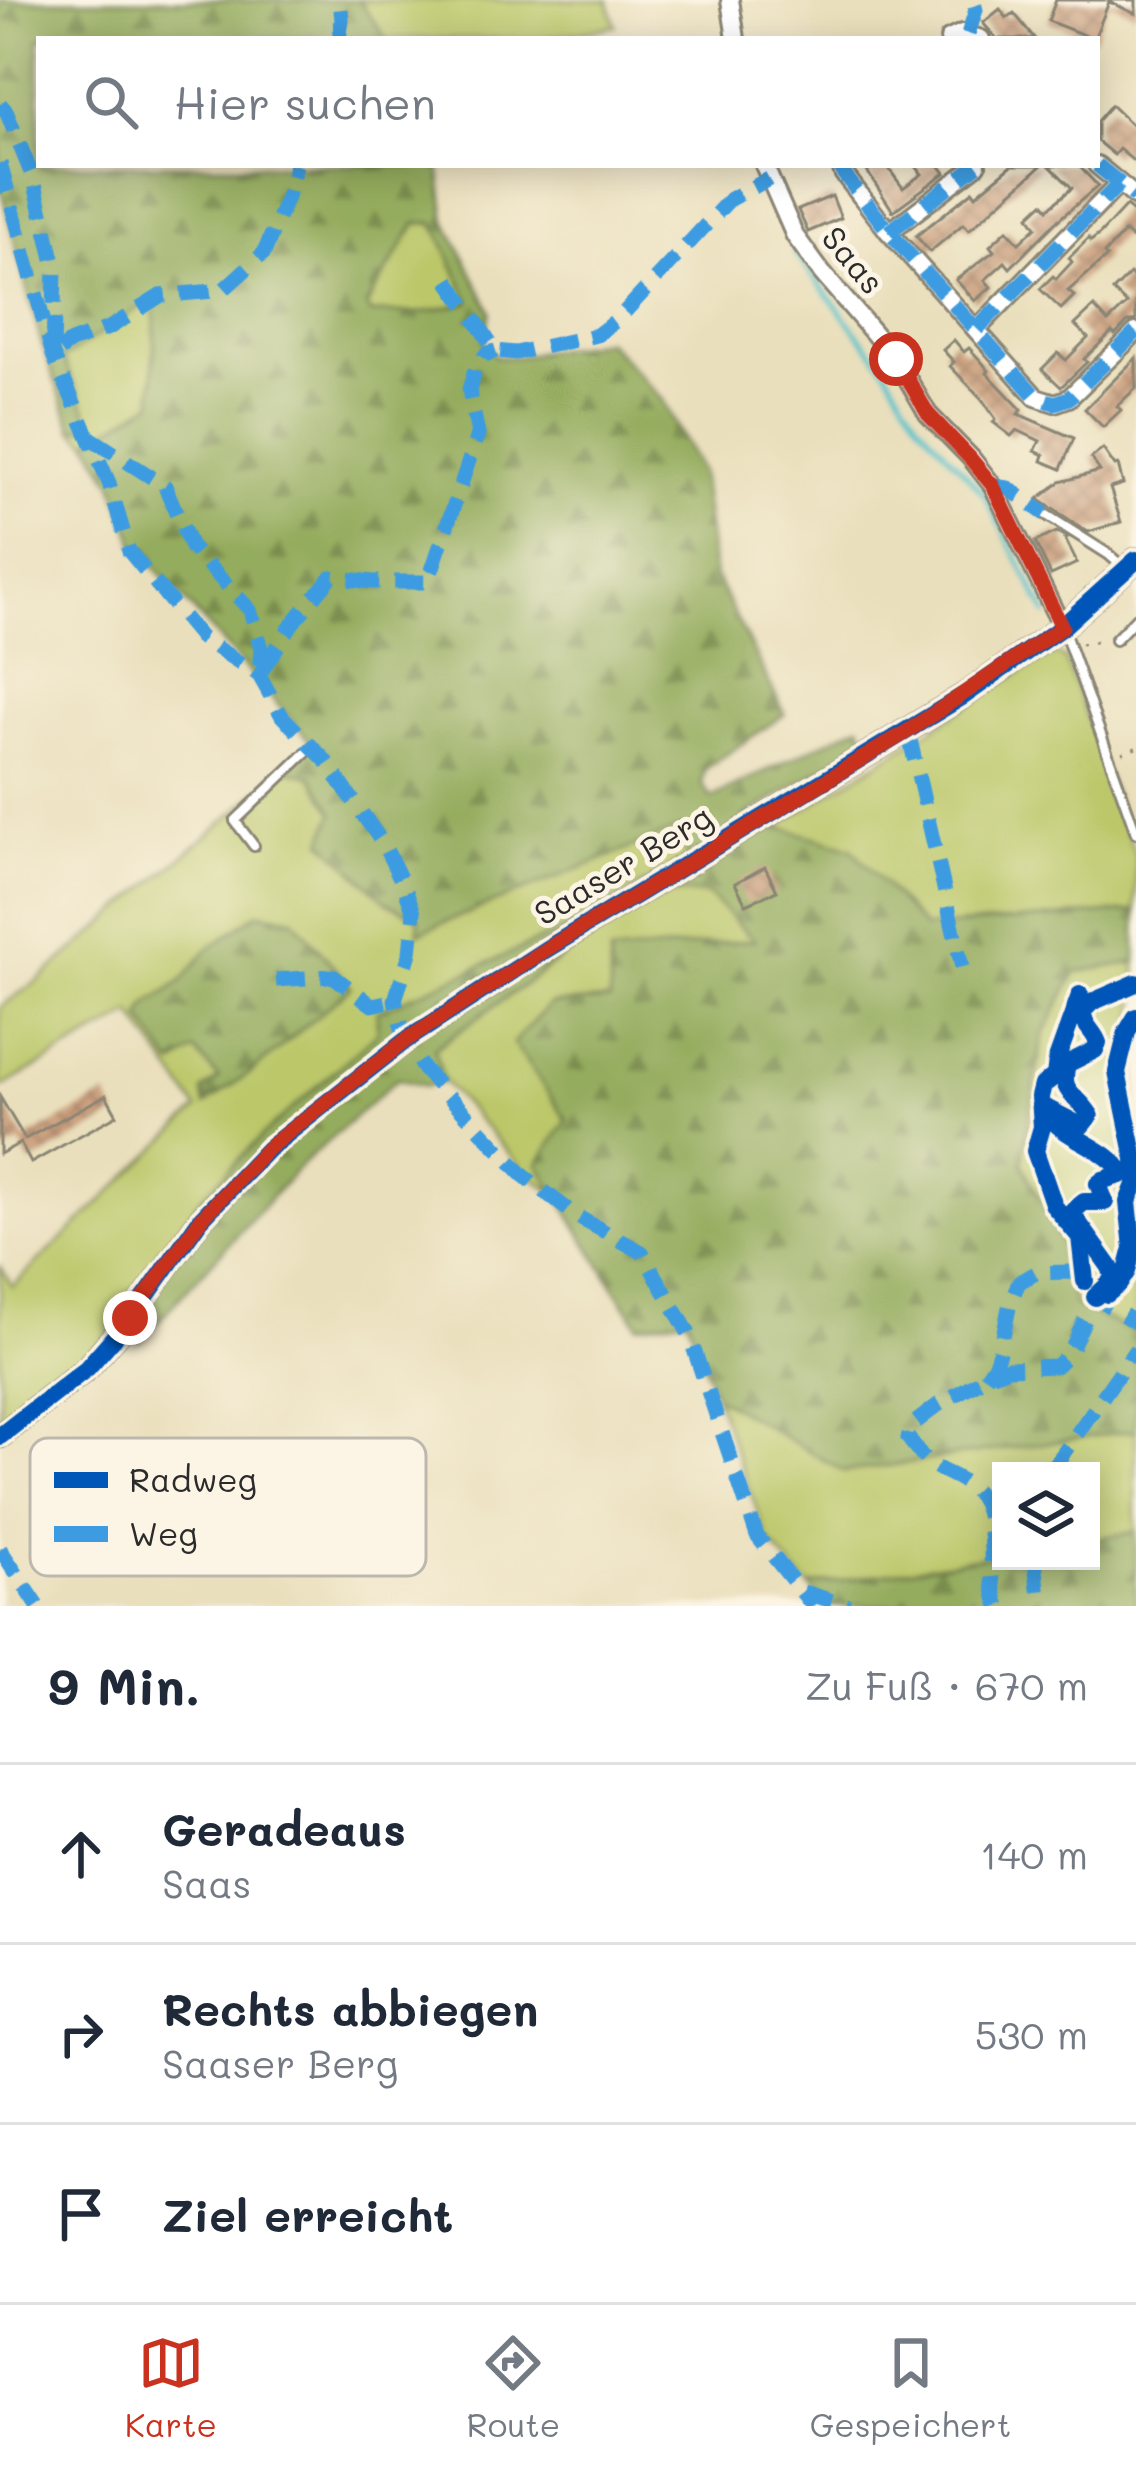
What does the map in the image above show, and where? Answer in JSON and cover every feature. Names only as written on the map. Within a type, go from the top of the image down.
[{"type":"street","points":[[730,0],[736,36]]},
{"type":"street","name":"Saas","points":[[765,168],[795,236],[822,274],[896,359],[928,414],[993,486],[1066,636]]},
{"type":"street","points":[[842,168],[889,232],[1036,397],[1055,403],[1069,398],[1136,332]]},
{"type":"street","points":[[889,232],[973,168]]},
{"type":"street","points":[[1100,168],[1136,196]]},
{"type":"street","points":[[977,329],[1119,184]]},
{"type":"street","name":"Saaser Berg","points":[[0,1436],[87,1368],[130,1318],[200,1220],[268,1148],[405,1041],[545,950],[1066,636],[1131,565]]},
{"type":"lane","points":[[1045,514],[1131,565]]},
{"type":"lane","points":[[1115,640],[1136,618]]},
{"type":"lane","points":[[1066,636],[1131,804],[1136,833]]},
{"type":"lane","points":[[254,846],[235,821],[312,747]]},
{"type":"path","points":[[1066,636],[1115,640]]},
{"type":"path","points":[[1109,757],[1136,748]]},
{"type":"green space","points":[[0,0],[359,0],[384,36],[36,36],[36,168],[439,168],[446,221],[491,311],[484,342],[496,357],[606,340],[663,400],[701,472],[714,575],[785,714],[705,769],[702,784],[711,798],[860,725],[868,740],[745,817],[851,848],[924,928],[1136,911],[1136,962],[1076,972],[1043,1035],[1022,1163],[1063,1246],[1074,1305],[1132,1331],[1136,1325],[1136,1430],[844,1472],[715,1396],[687,1317],[638,1325],[538,1164],[567,1120],[513,1043],[550,1004],[610,1000],[610,954],[754,940],[707,894],[667,893],[687,860],[683,827],[418,933],[419,918],[387,902],[323,841],[334,812],[312,776],[285,769],[312,743],[136,546],[113,483],[88,442],[153,402],[155,297],[63,359],[93,425],[73,430],[41,342],[0,187]],"holes":[[[416,223],[434,223],[470,302],[422,313],[370,313],[366,305]]]},
{"type":"green space","points":[[359,0],[608,0],[616,26],[556,36],[384,36]]},
{"type":"green space","points":[[416,223],[435,223],[470,303],[422,313],[370,313],[366,306]]},
{"type":"green space","points":[[155,296],[153,402],[88,442],[73,430],[92,426],[63,359]]},
{"type":"green space","points":[[1055,653],[1065,659],[1136,857],[1136,911],[923,928],[851,848],[776,827],[1045,657]]},
{"type":"green space","points":[[285,769],[312,776],[387,902],[419,918],[419,932],[683,826],[687,860],[378,1033],[263,1135],[200,1199],[92,1352],[0,1425],[0,1265],[12,1287],[198,1109],[132,1014],[0,1088],[0,1007],[39,980]],"holes":[[[181,982],[260,1065],[206,1104],[203,1091],[219,1079],[195,1050],[174,1065],[147,1005]]]},
{"type":"green space","points":[[667,893],[707,893],[755,941],[611,954],[611,1001],[550,1004],[514,1042],[567,1120],[538,1164],[558,1196],[525,1171],[444,1082],[434,1049],[587,940]]},
{"type":"green space","points":[[258,913],[293,918],[351,987],[205,1105],[203,1091],[219,1078],[195,1051],[173,1065],[141,1018],[147,1005],[181,982],[207,950]]},
{"type":"green space","points":[[573,926],[587,940],[434,1048],[444,1082],[426,1086],[397,1079],[297,1169],[139,1342],[123,1317],[127,1300],[200,1199],[377,1033],[377,1011]]},
{"type":"green space","points":[[1136,962],[1133,1331],[1074,1305],[1063,1246],[1022,1163],[1043,1035],[1076,972]]},
{"type":"green space","points":[[715,1396],[845,1472],[1136,1430],[1136,1532],[1100,1538],[1100,1462],[992,1462],[992,1556],[809,1586],[768,1540]]},
{"type":"green space","points":[[1136,1532],[1136,1606],[827,1606],[809,1586],[992,1556],[992,1570],[1100,1570],[1100,1538]]},
{"type":"building","points":[[1056,0],[1136,0],[1136,14],[1109,2],[1095,36],[1048,21]]},
{"type":"building","points":[[1000,9],[1007,18],[1014,13],[1033,36],[994,36],[983,23]]},
{"type":"building","points":[[1111,105],[1136,129],[1136,163],[1119,149],[1114,155],[1100,143],[1100,118]]},
{"type":"building","points":[[865,168],[888,168],[903,188],[922,174],[917,168],[941,168],[945,173],[893,211]]},
{"type":"building","points":[[1008,168],[1039,168],[969,230],[963,224],[930,252],[916,236],[973,191],[976,195]]},
{"type":"building","points":[[1052,168],[1081,168],[1098,186],[1010,268],[1005,262],[985,280],[991,287],[975,301],[956,280],[994,251],[990,246],[1007,230],[1019,243],[1036,227],[1029,216],[1043,203],[1048,209],[1072,188]]},
{"type":"building","points":[[832,196],[841,218],[808,232],[798,210]]},
{"type":"building","points":[[1126,206],[1136,214],[1136,242],[1125,232],[1104,254],[1107,257],[1068,291],[1074,296],[1061,309],[1040,289],[1053,276],[1056,279],[1072,262],[1069,258]]},
{"type":"building","points":[[1130,274],[1136,280],[1136,320],[1115,335],[1112,332],[1061,387],[1042,369],[1058,353],[1066,360],[1088,338],[1075,325],[1094,307],[1108,322],[1127,304],[1113,291]]},
{"type":"building","points":[[954,340],[981,361],[1022,410],[1018,414],[1074,438],[1061,469],[1042,461],[1044,455],[1035,451],[1040,441],[1017,430],[1011,436],[993,422],[996,419],[981,398],[950,366],[954,362],[943,350]]},
{"type":"building","points":[[1136,358],[1136,388],[1103,427],[1085,409]]},
{"type":"building","points":[[1103,449],[1118,465],[1123,484],[1110,488],[1121,522],[1088,532],[1038,499],[1060,482],[1100,471],[1091,458]]},
{"type":"building","points":[[1057,532],[1068,538],[1077,563],[1051,575],[1035,542]]},
{"type":"building","points":[[765,867],[777,891],[746,904],[735,883]]},
{"type":"building","points":[[106,1095],[117,1115],[31,1163],[20,1143],[0,1154],[0,1097],[25,1139]]},
{"type":"waterway","points":[[755,168],[756,172]]},
{"type":"waterway","points":[[794,252],[885,368],[917,420],[983,493],[1047,615]]},
{"type":"marked path","points":[[339,36],[340,0]]},
{"type":"marked path","points":[[968,34],[976,10],[973,0]]},
{"type":"marked path","points":[[0,104],[34,180],[55,267],[53,355],[160,296],[223,290],[264,253],[295,168]]},
{"type":"marked path","points":[[0,163],[53,355],[109,483],[129,551],[201,638],[259,675],[282,716],[325,760],[384,845],[404,886],[414,912],[410,953],[395,1000],[405,1041],[424,1070],[523,1175],[576,1216],[642,1252],[688,1332],[757,1536],[813,1606]]},
{"type":"marked path","points":[[1100,167],[1136,197]]},
{"type":"marked path","points":[[842,168],[889,232],[1036,397],[1055,403],[1069,398],[1136,332]]},
{"type":"marked path","points":[[889,232],[973,168]]},
{"type":"marked path","points":[[448,280],[496,351],[516,353],[597,335],[619,318],[730,199],[769,179]]},
{"type":"marked path","points":[[977,329],[1119,184]]},
{"type":"marked path","points":[[89,437],[165,486],[191,547],[250,610],[261,648],[259,675],[292,624],[331,577],[428,582],[478,434],[469,390],[486,354],[496,351]]},
{"type":"marked path","points":[[993,486],[1008,488],[1045,514]]},
{"type":"marked path","points":[[908,731],[962,967]]},
{"type":"marked path","points":[[276,980],[333,976],[372,1005],[395,1000]]},
{"type":"marked path","points":[[986,1377],[995,1364],[1019,1282],[1036,1273],[1073,1272],[1095,1297],[1136,1323]]},
{"type":"marked path","points":[[999,1606],[983,1504],[971,1487],[922,1456],[908,1438],[912,1425],[986,1377],[1008,1368],[1056,1366],[1070,1352],[1100,1292]]},
{"type":"marked path","points":[[1057,1462],[1136,1349]]},
{"type":"marked path","points":[[0,1549],[38,1606]]},
{"type":"marked path","points":[[1036,1570],[1040,1606]]},
{"type":"marked path","points":[[803,1592],[849,1606]]},
{"type":"cycle path","points":[[0,1436],[87,1368],[130,1319],[200,1220],[268,1149],[405,1041],[545,950],[965,695],[1062,627],[1136,560]]},
{"type":"cycle path","points":[[1095,1297],[1113,1276],[1073,1211],[1084,1202],[1105,1202],[1098,1184],[1120,1175],[1120,1169],[1046,1113],[1048,1109],[1081,1126],[1090,1115],[1065,1082],[1067,1064],[1095,1050],[1098,1043],[1083,1011],[1092,1002],[1136,983]]},
{"type":"cycle path","points":[[1080,995],[1055,1076],[1043,1085],[1042,1127],[1035,1151],[1054,1206],[1080,1237],[1085,1281]]},
{"type":"cycle path","points":[[1107,1294],[1127,1271],[1133,1248],[1128,1202],[1136,1182],[1135,1159],[1117,1072],[1127,1032],[1136,1017]]},
{"type":"route","points":[[130,1318],[200,1220],[268,1148],[405,1041],[545,950],[908,731],[1062,627],[993,486],[928,414],[896,359]]}]
